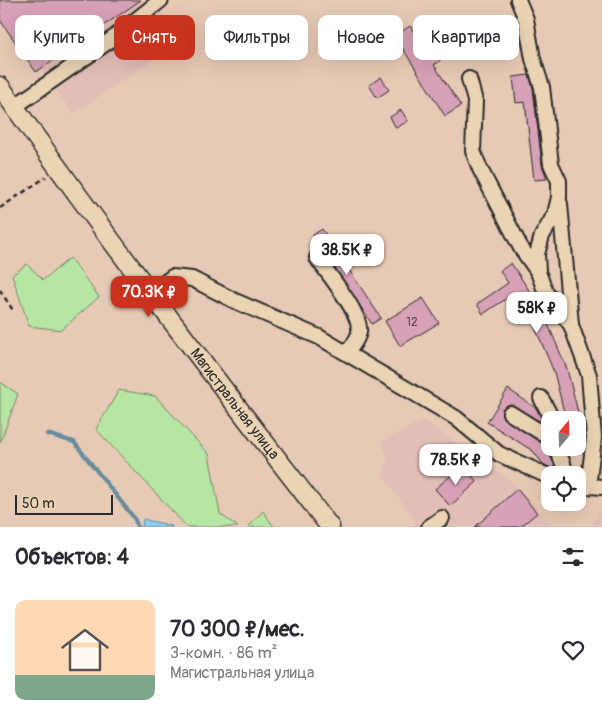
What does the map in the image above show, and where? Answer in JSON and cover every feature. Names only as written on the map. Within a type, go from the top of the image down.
[{"type":"main road","name":"Магистральная улица","points":[[0,86],[58,169],[150,294],[330,527]]},
{"type":"lane","points":[[14,107],[112,39],[161,0]]},
{"type":"lane","points":[[518,0],[526,18],[533,59],[542,87],[551,164],[559,181],[571,325],[589,375],[594,438],[589,487]]},
{"type":"lane","points":[[469,79],[475,101],[473,150],[478,163],[521,248],[538,272],[546,293],[571,325]]},
{"type":"lane","points":[[538,272],[537,254],[542,236],[555,214],[559,197]]},
{"type":"lane","points":[[317,258],[354,312],[358,324],[359,333],[348,353]]},
{"type":"lane","points":[[150,294],[172,277],[192,279],[235,301],[319,337],[456,418],[499,454],[541,474]]},
{"type":"lane","points":[[542,398],[548,411]]},
{"type":"lane","points":[[510,413],[541,432]]},
{"type":"lane","points":[[429,527],[442,518]]},
{"type":"path","points":[[0,208],[58,169]]},
{"type":"path","points":[[0,290],[14,312]]},
{"type":"shaded area","points":[[0,0],[164,0],[157,6],[163,15],[114,15],[114,60],[153,60],[73,114],[35,60],[104,60],[104,15],[15,15],[15,31],[0,9]]},
{"type":"shaded area","points":[[423,420],[513,482],[554,527],[411,527],[416,521],[383,476],[388,456],[381,442]]},
{"type":"shaded area","points":[[600,505],[602,527],[591,527]]},
{"type":"green space","points":[[70,258],[99,297],[61,330],[29,326],[12,275],[27,264],[43,280]]},
{"type":"green space","points":[[0,382],[18,394],[0,443]]},
{"type":"green space","points":[[119,390],[155,396],[209,454],[220,514],[238,527],[187,527],[96,429]]},
{"type":"green space","points":[[263,511],[274,527],[248,527]]},
{"type":"water","points":[[143,519],[172,526],[172,527],[142,527]]},
{"type":"building","points":[[0,0],[141,0],[119,15],[114,15],[114,19],[104,25],[104,15],[15,15],[15,42],[0,20]]},
{"type":"building","points":[[410,26],[413,31],[413,60],[440,61],[434,65],[461,106],[445,116],[403,49],[403,31]]},
{"type":"building","points":[[28,60],[54,60],[36,72]]},
{"type":"building","points":[[529,75],[533,89],[542,165],[547,179],[534,180],[525,102],[516,103],[513,77]]},
{"type":"building","points":[[381,77],[389,90],[377,98],[369,85]]},
{"type":"building","points":[[401,110],[408,121],[396,128],[390,117]]},
{"type":"building","points":[[322,229],[381,318],[372,324],[313,235]]},
{"type":"building","points":[[511,263],[542,310],[567,369],[578,411],[564,411],[554,372],[531,318],[515,293],[483,314],[477,304],[508,283],[500,271]]},
{"type":"building","points":[[423,298],[439,323],[400,346],[385,321]]},
{"type":"building","points":[[508,389],[536,408],[541,418],[539,421],[510,404],[502,409],[503,418],[541,442],[541,456],[550,456],[555,466],[543,464],[533,451],[487,422]]},
{"type":"building","points":[[463,465],[477,482],[450,506],[435,489]]},
{"type":"building","points":[[517,489],[537,513],[520,527],[475,527]]},
{"type":"waterway","points":[[47,434],[74,442],[134,518],[138,527]]}]
